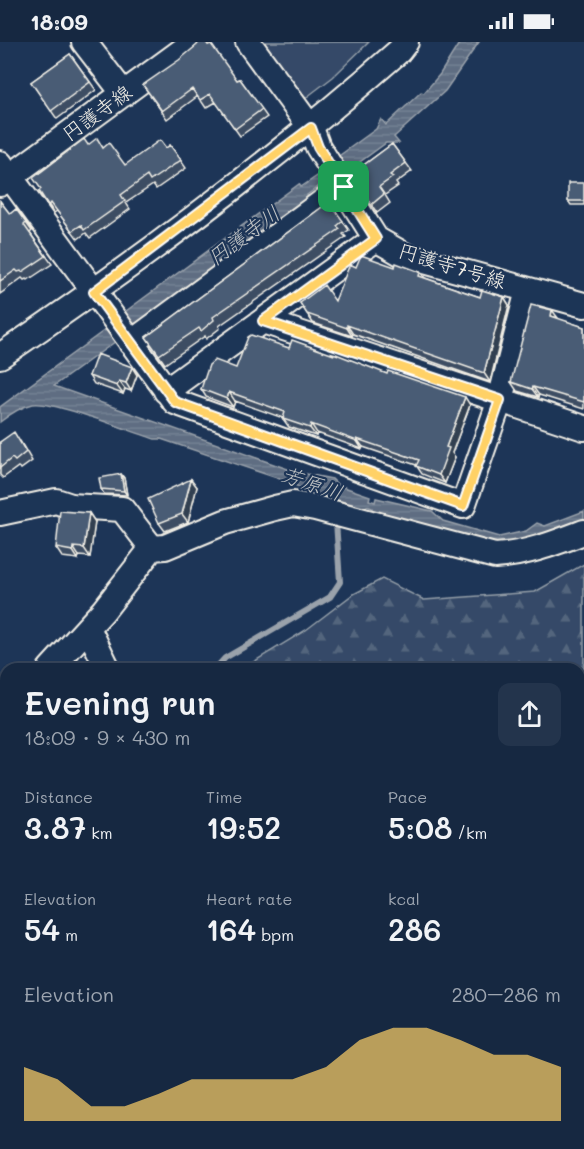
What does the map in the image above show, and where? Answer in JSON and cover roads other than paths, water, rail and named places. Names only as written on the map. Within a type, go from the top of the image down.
[{"type":"street","points":[[84,42],[124,94]]},
{"type":"street","name":"円護寺線","points":[[3,175],[124,94],[194,42]]},
{"type":"street","name":"円護寺7号線","points":[[248,42],[315,138],[376,239],[406,256],[584,305]]},
{"type":"street","points":[[0,356],[99,299],[315,138],[406,42]]},
{"type":"street","points":[[3,175],[175,402],[463,506],[500,400],[528,290]]},
{"type":"street","points":[[131,343],[341,183]]},
{"type":"street","points":[[166,391],[376,239]]},
{"type":"street","points":[[263,321],[584,428]]},
{"type":"street","points":[[0,513],[56,501],[71,506],[122,509],[152,548]]},
{"type":"street","points":[[56,663],[88,628],[152,548],[165,547],[225,522],[293,504],[495,556],[513,555],[537,549],[584,532]]},
{"type":"street","points":[[88,628],[105,663]]},
{"type":"water","points":[[460,42],[479,42],[445,91],[394,137],[399,143],[386,143],[346,172],[326,181],[307,195],[309,200],[161,305],[159,310],[54,386],[296,472],[332,479],[338,485],[370,496],[369,500],[375,502],[376,498],[432,511],[443,521],[499,537],[526,531],[537,523],[545,526],[584,511],[584,523],[503,551],[371,513],[372,508],[367,506],[365,510],[333,498],[321,501],[292,483],[57,407],[33,404],[15,411],[0,422],[0,407],[299,184],[301,187],[320,174],[336,158],[376,129],[381,119],[386,125],[421,92],[424,93],[440,74]]},
{"type":"waterway","points":[[220,663],[225,658],[330,597],[340,582],[336,521]]},
{"type":"water label","name":"円護寺川","points":[[244,236]]},
{"type":"water label","name":"芳原川","points":[[312,484]]}]
